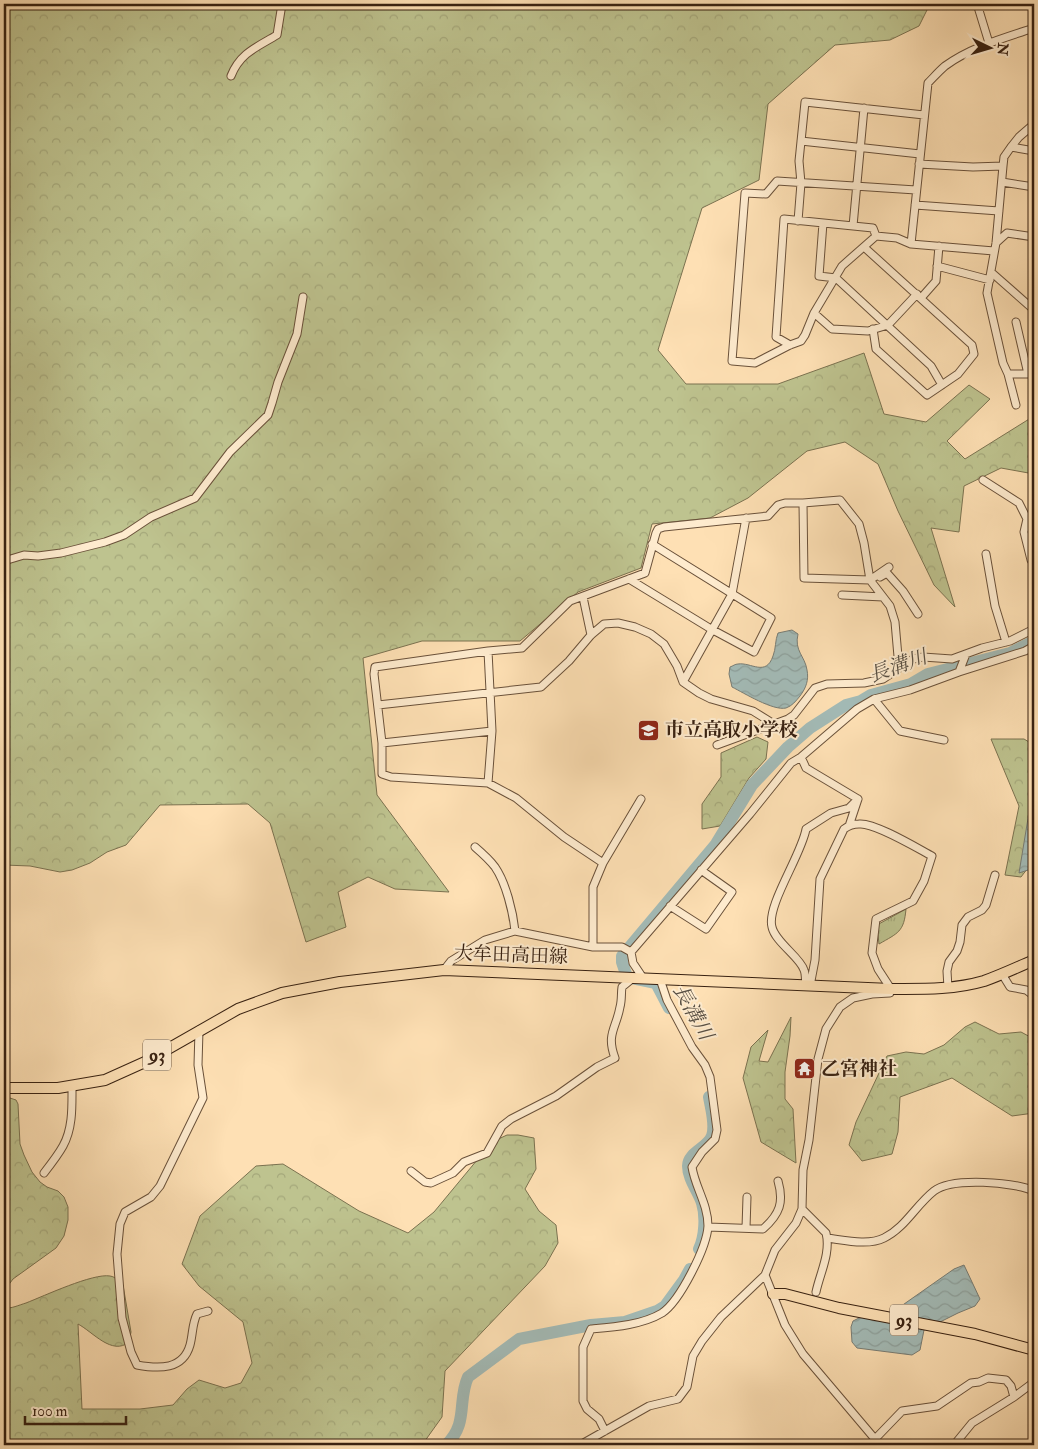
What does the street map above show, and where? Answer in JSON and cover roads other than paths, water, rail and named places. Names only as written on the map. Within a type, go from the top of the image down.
[{"type":"main road","name":"大牟田高田線","points":[[4,1088],[72,1086],[105,1080],[126,1071],[238,1009],[282,993],[340,982],[444,970],[891,989],[948,988],[983,981],[1034,960]]},
{"type":"main road","name":"93","points":[[773,1294],[790,1295],[839,1308],[974,1334],[1034,1350]]},
{"type":"street","points":[[231,76],[236,64],[240,60],[252,50],[277,35],[282,4]]},
{"type":"street","points":[[989,4],[978,7],[989,43]]},
{"type":"street","points":[[911,244],[928,83],[944,67],[989,43],[1034,28]]},
{"type":"street","points":[[798,221],[801,184],[799,161],[805,102],[924,115]]},
{"type":"street","points":[[853,226],[864,108]]},
{"type":"street","points":[[1016,405],[1008,374],[1003,363],[987,293],[996,243],[1004,157],[1019,137],[1034,124]]},
{"type":"street","points":[[801,141],[920,154]]},
{"type":"street","points":[[1011,147],[1034,150]]},
{"type":"street","points":[[919,164],[973,167],[1002,166]]},
{"type":"street","points":[[916,190],[777,182],[766,194],[745,193],[732,362],[755,363],[801,341],[814,313],[842,266],[876,236],[897,238],[911,244],[994,251]]},
{"type":"street","points":[[1002,182],[1034,187]]},
{"type":"street","points":[[915,204],[999,211]]},
{"type":"street","points":[[790,345],[776,337],[784,219],[873,228],[876,236]]},
{"type":"street","points":[[823,223],[819,276],[836,278],[931,366],[942,384]]},
{"type":"street","points":[[996,243],[1007,233],[1034,237]]},
{"type":"street","points":[[814,313],[832,329],[868,331],[888,325],[936,281],[939,246]]},
{"type":"street","points":[[864,247],[972,344],[974,354],[958,374],[927,395],[876,350],[873,329]]},
{"type":"street","points":[[937,266],[990,276],[1034,310]]},
{"type":"street","points":[[4,561],[24,555],[38,556],[61,553],[105,542],[124,535],[151,517],[195,498],[230,452],[268,415],[278,382],[297,334],[303,297]]},
{"type":"street","points":[[1008,374],[1031,374],[1016,322]]},
{"type":"street","points":[[983,480],[1020,503],[1027,519],[1024,532],[1034,565]]},
{"type":"street","points":[[602,863],[564,837],[516,798],[488,783],[391,777],[382,774],[382,743],[375,667],[522,648],[570,601],[645,572],[658,529],[768,516],[778,505],[785,503],[803,504],[840,500],[859,524],[870,581],[890,606],[895,622],[900,668]]},
{"type":"street","points":[[803,504],[804,578],[870,581],[888,573],[918,614]]},
{"type":"street","points":[[683,682],[732,594],[746,518]]},
{"type":"street","points":[[629,578],[711,629],[754,652],[771,618],[652,544]]},
{"type":"street","points":[[986,554],[995,606],[1006,642]]},
{"type":"street","points":[[870,581],[889,567]]},
{"type":"street","points":[[842,595],[883,597]]},
{"type":"street","points":[[583,597],[591,635]]},
{"type":"street","points":[[378,705],[541,688],[569,661],[591,635],[604,624],[618,623],[652,634],[664,644],[677,666],[683,682],[699,693],[712,699],[753,711],[774,724]]},
{"type":"street","points":[[718,745],[794,715],[815,688],[827,684],[864,683],[883,679],[913,659],[923,657],[952,659],[1006,642],[1034,629]]},
{"type":"street","points":[[631,952],[750,814],[791,763],[801,757],[857,709],[874,699],[910,690],[959,672],[1025,652],[1034,646]]},
{"type":"street","points":[[488,651],[492,731],[488,783]]},
{"type":"street","points":[[959,672],[966,654]]},
{"type":"street","points":[[874,699],[900,731],[944,740]]},
{"type":"street","points":[[382,743],[492,731]]},
{"type":"street","points":[[801,757],[806,768],[858,799]]},
{"type":"street","points":[[593,947],[593,887],[602,863],[641,799]]},
{"type":"street","points":[[850,826],[858,799]]},
{"type":"street","points":[[808,986],[804,969],[778,939],[772,928],[771,919],[782,884],[788,876],[802,845],[806,829],[831,813],[849,808],[858,799]]},
{"type":"street","points":[[580,1445],[648,1406],[678,1399],[687,1387],[693,1356],[702,1341],[721,1317],[765,1275],[775,1250],[796,1223],[802,1208],[803,1170],[809,1140],[818,1059],[826,1029],[840,1007],[854,998],[890,993],[891,989],[878,969],[872,953],[876,919],[913,901],[924,881],[932,856],[880,830],[860,823],[844,829],[820,879],[815,960],[808,986]]},
{"type":"street","points":[[475,847],[496,868],[513,910],[515,931]]},
{"type":"street","points":[[670,906],[706,928],[732,892],[701,870]]},
{"type":"street","points":[[948,988],[947,971],[949,962],[957,951],[962,925],[968,917],[982,910],[986,905],[995,875]]},
{"type":"street","points":[[444,970],[451,960],[485,940],[515,931],[593,947],[622,948],[631,952]]},
{"type":"street","points":[[412,1172],[425,1182],[431,1182],[454,1174],[464,1162],[487,1153],[502,1126],[511,1119],[556,1096],[615,1058],[611,1039],[621,1006],[622,987],[638,978],[631,952]]},
{"type":"street","points":[[1002,974],[1010,987],[1026,990],[1034,996]]},
{"type":"street","points":[[605,1430],[599,1419],[587,1409],[583,1401],[583,1347],[591,1329],[623,1326],[664,1312],[689,1278],[706,1239],[708,1227],[706,1205],[694,1179],[692,1167],[702,1152],[715,1139],[717,1130],[710,1076],[705,1065],[692,1047],[668,1000],[660,979]]},
{"type":"street","points":[[199,1030],[198,1065],[203,1098],[160,1186],[151,1197],[125,1212],[120,1224],[117,1254],[122,1318],[131,1352],[137,1365],[159,1368],[172,1365],[183,1359],[190,1344],[193,1321],[197,1314],[208,1311]]},
{"type":"street","points":[[44,1173],[63,1146],[69,1133],[72,1086]]},
{"type":"street","points":[[708,1227],[763,1229],[776,1215],[781,1202],[782,1192],[778,1181]]},
{"type":"street","points":[[828,1238],[875,1241],[884,1239],[896,1231],[933,1191],[942,1186],[976,1182],[1024,1187],[1034,1191]]},
{"type":"street","points":[[746,1228],[747,1197]]},
{"type":"street","points":[[802,1208],[828,1238],[825,1265],[816,1292]]},
{"type":"street","points":[[765,1275],[785,1325],[803,1354],[877,1442],[902,1411],[937,1406],[971,1383],[988,1378],[1006,1380],[1011,1386],[1014,1397]]},
{"type":"street","points":[[954,1445],[972,1423],[1034,1382]]},
{"type":"water","points":[[792,630],[798,634],[797,645],[808,674],[805,687],[794,703],[786,708],[774,707],[732,687],[729,674],[730,667],[738,664],[758,667],[766,666],[773,656],[778,633]]},
{"type":"water","points":[[1034,782],[1034,863],[1028,870],[1019,873]]},
{"type":"water","points":[[964,1265],[980,1299],[975,1306],[924,1330],[920,1350],[912,1355],[857,1348],[852,1342],[851,1327],[853,1321],[865,1315],[887,1316],[954,1269]]},
{"type":"waterway","name":"長溝川","points":[[669,1008],[656,983],[627,977],[622,956],[716,844],[752,785],[788,747],[810,728],[846,705],[861,701],[871,695],[911,684],[928,674],[1010,653],[1034,641]]},
{"type":"waterway","name":"長溝川","points":[[699,1249],[704,1232],[704,1214],[702,1203],[688,1171],[688,1166],[691,1157],[707,1144],[712,1136],[713,1122],[709,1097]]},
{"type":"waterway","name":"長溝川","points":[[446,1445],[458,1428],[468,1377],[519,1339],[591,1325],[625,1322],[657,1311],[665,1306],[690,1269]]},
{"type":"place","name":"市立高取小学校","points":[[649,730]]},
{"type":"place","name":"乙宮神社","points":[[805,1069]]}]
